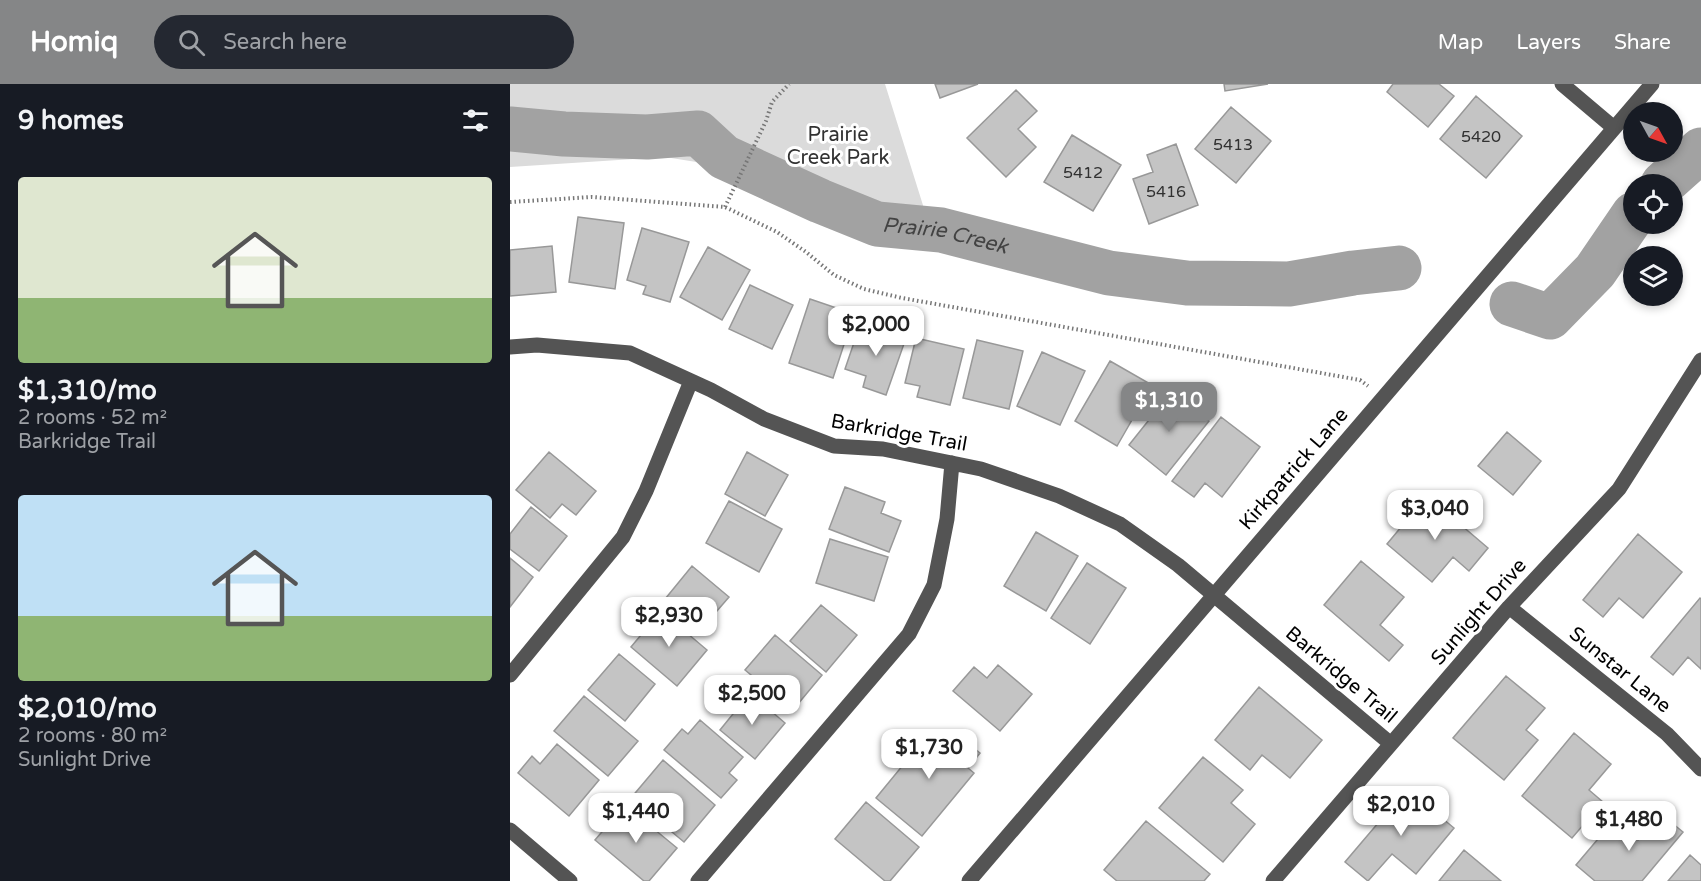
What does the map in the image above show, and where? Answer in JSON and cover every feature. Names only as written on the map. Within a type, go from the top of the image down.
[{"type":"street","points":[[1562,84],[1614,129]]},
{"type":"street","name":"Kirkpatrick Lane","points":[[969,881],[1652,84]]},
{"type":"street","name":"Barkridge Trail","points":[[510,347],[537,345],[630,353],[691,381],[764,419],[834,447],[882,448],[981,469],[1059,496],[1120,524],[1178,565],[1391,744]]},
{"type":"street","name":"Sunlight Drive","points":[[1274,881],[1509,607],[1619,489],[1701,360]]},
{"type":"street","points":[[510,675],[623,537],[646,491],[691,381]]},
{"type":"street","points":[[698,881],[909,633],[934,585],[947,519],[952,463]]},
{"type":"street","name":"Sunstar Lane","points":[[1509,607],[1666,734],[1701,769]]},
{"type":"street","points":[[510,830],[570,881]]},
{"type":"path","points":[[725,207],[766,121],[772,102],[789,84]]},
{"type":"path","points":[[510,202],[592,197],[725,207],[777,232],[834,275],[864,289],[902,298],[1360,380],[1383,397]]},
{"type":"green space","name":"Prairie Creek Park","points":[[510,84],[885,84],[932,234],[817,207],[740,169],[665,157],[510,167]]},
{"type":"building","points":[[935,84],[978,84],[940,98]]},
{"type":"building","points":[[1224,84],[1268,84],[1225,91]]},
{"type":"building","points":[[1393,84],[1439,84],[1454,96],[1428,127],[1387,92]]},
{"type":"building","points":[[1016,90],[1037,111],[1018,129],[1036,147],[1006,177],[967,138]]},
{"type":"building","points":[[1476,96],[1522,136],[1486,178],[1440,139]]},
{"type":"building","points":[[1231,107],[1271,141],[1236,183],[1195,149]]},
{"type":"building","points":[[1072,135],[1121,165],[1093,211],[1044,182]]},
{"type":"building","points":[[1176,144],[1198,205],[1149,224],[1133,179],[1153,172],[1147,155]]},
{"type":"building","points":[[578,217],[624,223],[615,289],[569,282]]},
{"type":"building","points":[[642,228],[689,242],[670,302],[643,294],[646,286],[627,280]]},
{"type":"building","points":[[552,246],[556,292],[510,296],[510,250]]},
{"type":"building","points":[[708,247],[750,270],[722,320],[680,297]]},
{"type":"building","points":[[750,285],[793,305],[772,349],[729,329]]},
{"type":"building","points":[[810,299],[854,314],[833,378],[789,363]]},
{"type":"building","points":[[861,322],[906,338],[886,395],[863,387],[866,376],[845,369]]},
{"type":"building","points":[[916,338],[964,349],[950,405],[917,397],[920,386],[905,383]]},
{"type":"building","points":[[977,340],[1023,351],[1009,409],[963,398]]},
{"type":"building","points":[[1042,352],[1085,371],[1060,425],[1017,406]]},
{"type":"building","points":[[1110,361],[1152,385],[1117,446],[1075,421]]},
{"type":"building","points":[[1172,391],[1209,421],[1166,475],[1129,445]]},
{"type":"building","points":[[1221,417],[1260,447],[1222,497],[1205,483],[1194,497],[1172,481]]},
{"type":"building","points":[[1507,432],[1541,461],[1513,495],[1478,466]]},
{"type":"building","points":[[549,452],[596,491],[576,515],[562,504],[550,518],[516,490]]},
{"type":"building","points":[[747,452],[788,475],[765,516],[725,494]]},
{"type":"building","points":[[845,487],[885,502],[881,513],[901,521],[889,552],[829,529]]},
{"type":"building","points":[[1427,496],[1488,548],[1469,571],[1453,557],[1432,582],[1387,544]]},
{"type":"building","points":[[729,501],[782,529],[759,572],[706,543]]},
{"type":"building","points":[[531,507],[567,536],[539,571],[510,549],[510,534]]},
{"type":"building","points":[[1036,532],[1078,556],[1046,611],[1004,586]]},
{"type":"building","points":[[1638,534],[1682,572],[1643,618],[1619,598],[1603,617],[1583,600]]},
{"type":"building","points":[[830,539],[888,557],[874,601],[816,583]]},
{"type":"building","points":[[510,558],[533,577],[510,607]]},
{"type":"building","points":[[1361,561],[1404,597],[1380,625],[1403,645],[1389,661],[1324,605]]},
{"type":"building","points":[[1087,563],[1126,588],[1090,644],[1051,618]]},
{"type":"building","points":[[692,566],[729,597],[697,634],[661,604]]},
{"type":"building","points":[[1700,598],[1701,669],[1688,657],[1673,675],[1651,657]]},
{"type":"building","points":[[821,605],[857,635],[826,672],[790,641]]},
{"type":"building","points":[[661,611],[707,650],[677,686],[631,647]]},
{"type":"building","points":[[775,635],[822,675],[793,710],[745,670]]},
{"type":"building","points":[[619,654],[655,684],[625,721],[588,690]]},
{"type":"building","points":[[998,665],[1032,694],[1000,731],[953,691],[974,667],[987,678]]},
{"type":"building","points":[[1506,676],[1545,708],[1526,730],[1538,740],[1504,780],[1453,738]]},
{"type":"building","points":[[1259,687],[1322,740],[1290,778],[1262,755],[1250,770],[1215,740]]},
{"type":"building","points":[[750,693],[785,723],[755,759],[720,730]]},
{"type":"building","points":[[584,696],[638,741],[608,776],[554,731]]},
{"type":"building","points":[[700,720],[743,757],[729,773],[737,780],[721,798],[664,750],[682,729],[688,734]]},
{"type":"building","points":[[952,730],[980,753],[968,768],[974,773],[922,836],[876,798],[908,759],[905,756],[926,731],[940,743]]},
{"type":"building","points":[[1574,733],[1611,764],[1589,790],[1603,802],[1572,838],[1522,796]]},
{"type":"building","points":[[557,744],[599,780],[569,816],[518,773],[532,756],[540,764]]},
{"type":"building","points":[[1203,757],[1243,790],[1231,803],[1255,824],[1223,862],[1159,808]]},
{"type":"building","points":[[663,760],[715,805],[684,842],[631,798]]},
{"type":"building","points":[[1407,789],[1454,828],[1416,874],[1392,854],[1368,881],[1345,862]]},
{"type":"building","points":[[866,802],[919,847],[890,881],[885,881],[835,839]]},
{"type":"building","points":[[625,805],[677,848],[649,881],[644,881],[595,840]]},
{"type":"building","points":[[1661,814],[1683,832],[1642,881],[1595,881],[1576,865],[1614,820],[1638,840]]},
{"type":"building","points":[[1146,821],[1210,874],[1204,881],[1117,881],[1104,870]]},
{"type":"building","points":[[1464,850],[1501,881],[1439,881]]},
{"type":"building","points":[[1690,855],[1701,865],[1701,881],[1668,881]]},
{"type":"waterway","name":"Prairie Creek","points":[[510,129],[564,134],[647,137],[698,133],[724,157],[877,224],[941,230],[1109,273],[1187,283],[1289,284],[1399,268]]},
{"type":"waterway","name":"Prairie Creek","points":[[1674,174],[1701,150]]},
{"type":"waterway","name":"Prairie Creek","points":[[1512,304],[1550,317],[1595,271],[1623,230]]}]
